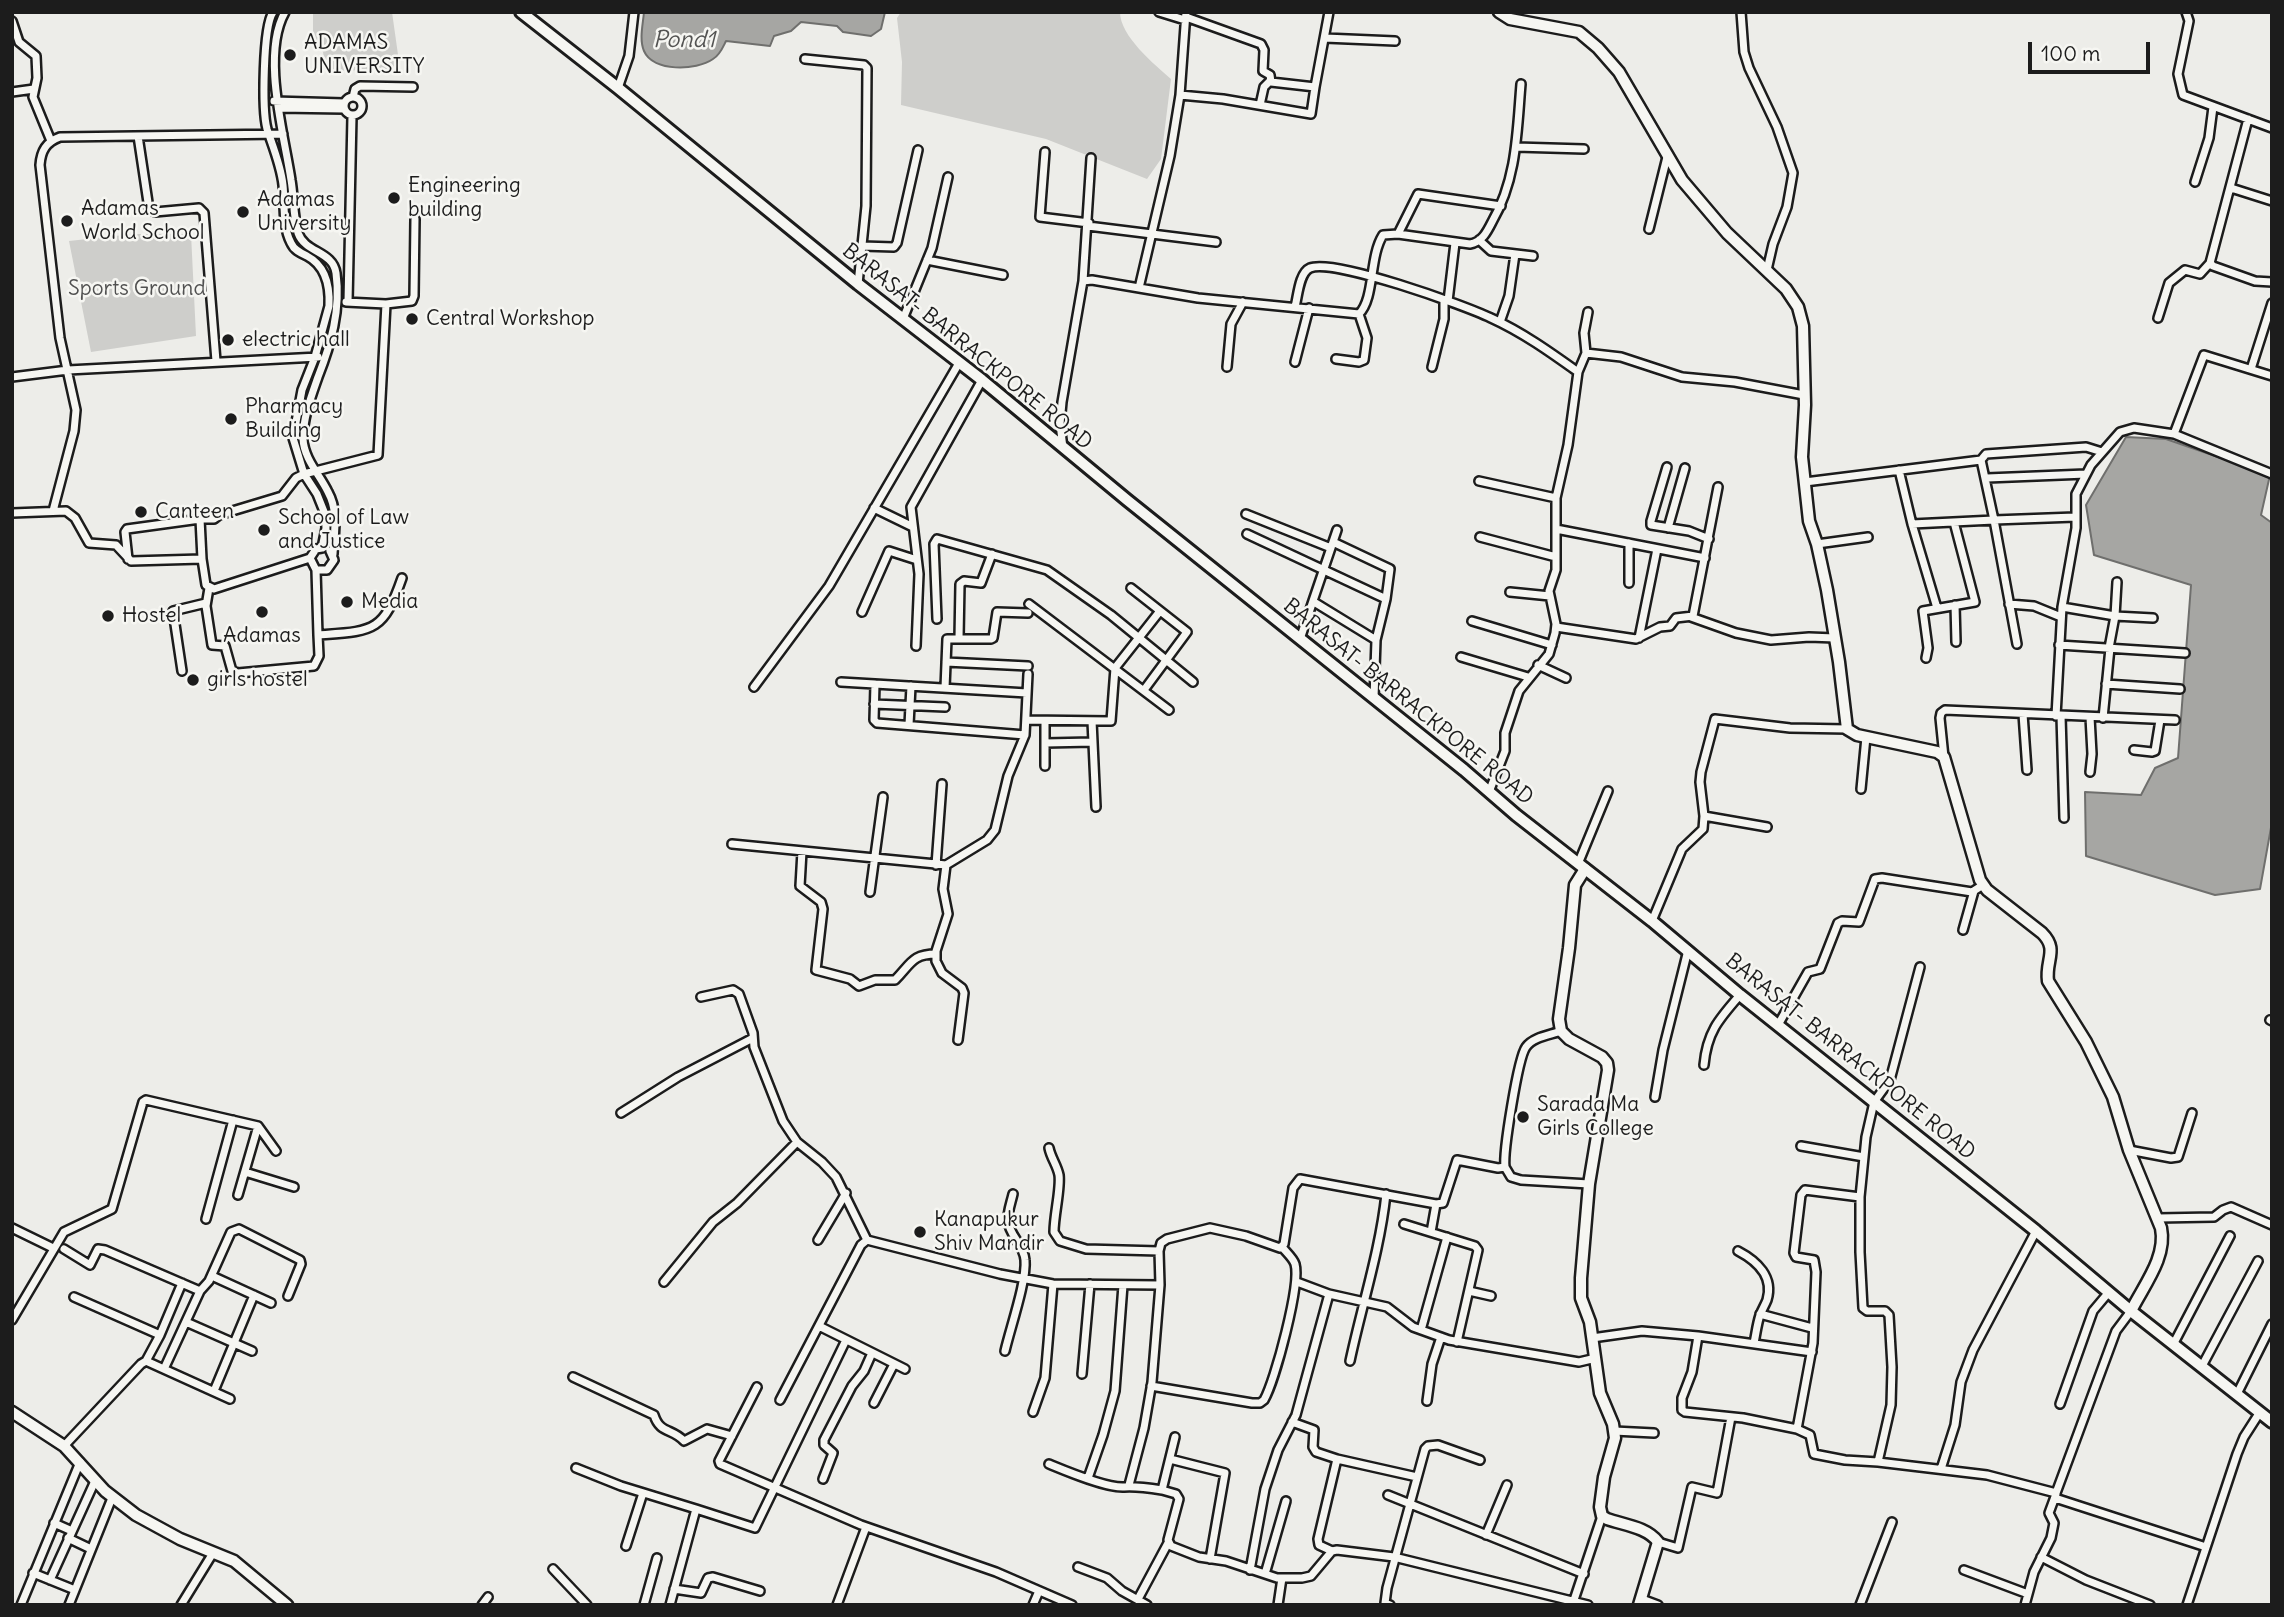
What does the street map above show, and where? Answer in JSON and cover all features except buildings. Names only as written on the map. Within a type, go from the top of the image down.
[{"type":"main road","name":"BARASAT- BARRACKPORE ROAD","points":[[521,12],[858,284],[982,380],[1688,950],[1740,995],[2036,1230],[2131,1311],[2272,1422]]},
{"type":"street","points":[[273,12],[266,33],[267,127],[283,184],[285,223],[294,248],[320,263],[326,278],[329,306],[315,357],[302,390],[293,435],[304,474],[325,514],[326,528],[322,548]]},
{"type":"street","points":[[285,12],[276,37],[278,105],[296,222],[302,241],[333,263],[338,302],[325,357],[313,390],[303,443],[315,471],[329,493],[334,509],[336,519],[332,554]]},
{"type":"street","points":[[618,88],[629,56],[634,12]]},
{"type":"street","points":[[1159,12],[1186,16],[1261,44],[1264,50],[1263,71],[1270,75],[1270,81],[1264,87],[1260,105]]},
{"type":"street","points":[[1180,95],[1311,114],[1328,12]]},
{"type":"street","points":[[1499,12],[1510,19],[1579,32],[1598,48],[1619,72],[1682,180],[1727,233],[1786,289],[1798,307],[1803,326],[1802,457],[1809,521],[1817,544],[1835,638],[1847,729]]},
{"type":"street","points":[[1741,12],[1744,52],[1749,68],[1777,127],[1793,173],[1787,207],[1775,237],[1767,270]]},
{"type":"street","points":[[2186,12],[2189,21],[2178,74],[2183,95],[2272,128]]},
{"type":"street","points":[[1139,288],[1170,156],[1180,95],[1186,16]]},
{"type":"street","points":[[12,21],[19,42],[36,55],[37,78],[33,97],[51,141]]},
{"type":"street","points":[[1325,38],[1395,41]]},
{"type":"street","points":[[805,60],[867,67],[867,167],[858,284]]},
{"type":"street","points":[[1270,81],[1315,87]]},
{"type":"street","points":[[1359,314],[1367,304],[1370,276],[1383,235],[1398,234],[1470,244],[1479,240],[1501,206],[1512,171],[1521,84]]},
{"type":"street","points":[[353,97],[355,89],[360,86],[413,87]]},
{"type":"street","points":[[12,92],[34,89]]},
{"type":"street","points":[[344,106],[347,99],[358,99],[362,110],[352,116]]},
{"type":"street","points":[[266,101],[278,105],[344,106]]},
{"type":"street","points":[[344,106],[352,116],[348,302]]},
{"type":"street","points":[[2195,182],[2210,135],[2213,107]]},
{"type":"street","points":[[2158,318],[2170,281],[2183,271],[2200,274],[2210,263],[2248,119]]},
{"type":"street","points":[[53,511],[76,419],[76,403],[60,338],[41,156],[51,141],[60,137],[283,134]]},
{"type":"street","points":[[138,136],[149,209],[155,212],[199,208],[205,216],[216,361]]},
{"type":"street","points":[[1516,147],[1584,149]]},
{"type":"street","points":[[862,246],[889,248],[897,243],[918,150]]},
{"type":"street","points":[[1045,152],[1040,217],[1216,242]]},
{"type":"street","points":[[1649,229],[1667,157]]},
{"type":"street","points":[[1063,448],[1060,424],[1062,402],[1083,281],[1091,158]]},
{"type":"street","points":[[903,319],[932,248],[948,177]]},
{"type":"street","points":[[2231,188],[2272,201]]},
{"type":"street","points":[[1398,234],[1418,194],[1501,206]]},
{"type":"street","points":[[338,302],[408,303],[414,296],[415,219]]},
{"type":"street","points":[[285,223],[296,222]]},
{"type":"street","points":[[1479,240],[1491,251],[1533,256]]},
{"type":"street","points":[[1432,367],[1442,327],[1455,243]]},
{"type":"street","points":[[1500,322],[1510,296],[1515,254]]},
{"type":"street","points":[[927,260],[1003,275]]},
{"type":"street","points":[[2210,263],[2250,279],[2272,282]]},
{"type":"street","points":[[1295,307],[1303,276],[1310,268],[1319,266],[1370,276],[1500,322],[1578,372]]},
{"type":"street","points":[[1083,281],[1091,280],[1198,298],[1359,314]]},
{"type":"street","points":[[1227,367],[1231,321],[1243,302]]},
{"type":"street","points":[[2251,369],[2272,303]]},
{"type":"street","points":[[128,559],[126,529],[214,519],[219,515],[282,496],[296,478],[304,474],[374,457],[380,451],[386,304]]},
{"type":"street","points":[[1295,362],[1309,308]]},
{"type":"street","points":[[1489,792],[1505,751],[1506,733],[1519,691],[1549,654],[1556,627],[1549,591],[1556,570],[1556,498],[1568,445],[1578,372],[1586,353],[1584,333],[1588,312]]},
{"type":"street","points":[[1336,359],[1359,362],[1364,360],[1367,338],[1359,314]]},
{"type":"street","points":[[1586,353],[1621,357],[1682,377],[1735,382],[1804,396]]},
{"type":"street","points":[[2174,434],[2204,355],[2272,376]]},
{"type":"street","points":[[12,377],[68,370],[325,357]]},
{"type":"street","points":[[754,687],[822,596],[959,363]]},
{"type":"street","points":[[916,646],[919,587],[911,504],[982,380]]},
{"type":"street","points":[[2064,818],[2058,716],[2059,645],[2062,607],[2076,528],[2076,495],[2085,474],[2113,437],[2126,429],[2134,428],[2174,434],[2272,474]]},
{"type":"street","points":[[2017,644],[1987,478],[1981,460],[1984,454],[2086,447],[2102,452]]},
{"type":"street","points":[[1805,482],[1981,460]]},
{"type":"street","points":[[1667,467],[1651,523],[1691,531],[1709,539]]},
{"type":"street","points":[[1668,528],[1685,468]]},
{"type":"street","points":[[1899,470],[1937,608]]},
{"type":"street","points":[[1987,478],[2085,474]]},
{"type":"street","points":[[1479,481],[1556,498]]},
{"type":"street","points":[[1691,617],[1694,614],[1718,486]]},
{"type":"street","points":[[874,508],[913,527]]},
{"type":"street","points":[[12,513],[53,511],[71,514],[89,542],[116,545],[134,562],[202,559]]},
{"type":"street","points":[[1246,514],[1390,569],[1376,640],[1374,698]]},
{"type":"street","points":[[1912,523],[2075,517]]},
{"type":"street","points":[[200,519],[202,559],[206,585],[209,588],[206,603],[212,645],[225,646],[230,668],[234,672],[314,666],[319,656],[316,569],[310,558]]},
{"type":"street","points":[[1926,658],[1928,649],[1923,611],[1974,603],[1975,600],[1954,522]]},
{"type":"street","points":[[1556,529],[1705,558]]},
{"type":"street","points":[[1300,639],[1337,530]]},
{"type":"street","points":[[1247,534],[1386,598]]},
{"type":"street","points":[[1480,537],[1556,557]]},
{"type":"street","points":[[1817,544],[1868,537]]},
{"type":"street","points":[[937,619],[935,541],[940,540],[1047,570],[1140,637],[1193,682]]},
{"type":"street","points":[[1629,544],[1629,583]]},
{"type":"street","points":[[209,588],[219,589],[310,558],[312,553],[322,548],[328,549],[334,560],[327,570],[316,569]]},
{"type":"street","points":[[1639,638],[1657,549]]},
{"type":"street","points":[[862,612],[889,551],[917,561]]},
{"type":"street","points":[[959,638],[960,584],[964,581],[981,583],[992,554]]},
{"type":"street","points":[[318,635],[362,632],[372,628],[393,604],[402,578]]},
{"type":"street","points":[[2103,718],[2117,582]]},
{"type":"street","points":[[1131,588],[1187,632],[1144,690]]},
{"type":"street","points":[[1510,592],[1550,596]]},
{"type":"street","points":[[1314,602],[1376,640]]},
{"type":"street","points":[[182,671],[173,611],[206,603]]},
{"type":"street","points":[[2009,604],[2034,606],[2061,617]]},
{"type":"street","points":[[1955,606],[1956,642]]},
{"type":"street","points":[[2062,607],[2153,618]]},
{"type":"street","points":[[945,688],[947,639],[991,639],[996,612],[1029,608],[1115,668],[1169,710]]},
{"type":"street","points":[[1026,720],[1109,722],[1113,718],[1115,668],[1160,611]]},
{"type":"street","points":[[1556,627],[1639,638],[1672,624],[1676,618],[1691,617],[1736,633],[1771,640],[1835,638]]},
{"type":"street","points":[[1472,621],[1552,645]]},
{"type":"street","points":[[2059,645],[2185,653]]},
{"type":"street","points":[[1461,657],[1528,677]]},
{"type":"street","points":[[732,844],[936,865],[946,864],[992,836],[1008,776],[1025,735],[1028,670],[946,662]]},
{"type":"street","points":[[1538,665],[1566,678]]},
{"type":"street","points":[[841,682],[1027,693]]},
{"type":"street","points":[[875,684],[875,722],[1025,735]]},
{"type":"street","points":[[2106,684],[2180,689]]},
{"type":"street","points":[[909,725],[911,686]]},
{"type":"street","points":[[874,704],[945,707]]},
{"type":"street","points":[[1963,930],[1978,888],[1944,757],[1941,713],[1945,710],[2175,720]]},
{"type":"street","points":[[2023,714],[2027,770]]},
{"type":"street","points":[[2090,717],[2090,772]]},
{"type":"street","points":[[1652,921],[1682,849],[1703,829],[1700,772],[1715,719],[1790,728],[1847,729],[1857,735],[1937,752],[1944,757]]},
{"type":"street","points":[[2134,751],[2155,751],[2160,720]]},
{"type":"street","points":[[1045,721],[1045,766]]},
{"type":"street","points":[[1092,722],[1096,807]]},
{"type":"street","points":[[1861,789],[1866,737]]},
{"type":"street","points":[[1045,743],[1093,742]]},
{"type":"street","points":[[936,865],[942,785]]},
{"type":"street","points":[[1574,1600],[1602,1516],[1600,1507],[1604,1477],[1615,1438],[1600,1393],[1590,1322],[1581,1298],[1589,1185],[1607,1082],[1607,1063],[1602,1057],[1569,1039],[1561,1031],[1559,1019],[1575,885],[1608,791]]},
{"type":"street","points":[[870,892],[883,797]]},
{"type":"street","points":[[1704,816],[1767,827]]},
{"type":"street","points":[[802,851],[800,886],[821,902],[823,909],[815,968],[817,970],[850,979],[856,985],[862,986],[875,981],[895,980],[915,957],[936,954]]},
{"type":"street","points":[[946,864],[943,889],[948,914],[936,954],[940,971],[962,988],[964,993],[958,1040]]},
{"type":"street","points":[[1778,1025],[1808,972],[1820,969],[1838,923],[1859,922],[1875,879],[1978,888],[2042,933],[2050,942],[2052,951],[2047,971],[2048,981],[2086,1042],[2113,1097],[2129,1150],[2158,1218],[2163,1238],[2161,1253],[2131,1311],[2116,1331],[2049,1513],[2054,1523],[2051,1538],[2041,1557],[2025,1605]]},
{"type":"street","points":[[1655,1097],[1663,1050],[1688,950]]},
{"type":"street","points":[[1878,1462],[1891,1405],[1889,1315],[1885,1311],[1867,1311],[1863,1308],[1860,1197],[1866,1137],[1874,1102],[1890,1080],[1920,967]]},
{"type":"street","points":[[701,997],[736,991],[775,1104],[797,1142],[828,1168],[846,1193],[867,1240]]},
{"type":"street","points":[[1704,1065],[1711,1030],[1740,995]]},
{"type":"street","points":[[1561,1031],[1531,1042],[1524,1051],[1510,1117],[1505,1167],[1511,1177],[1521,1180],[1589,1185]]},
{"type":"street","points":[[621,1113],[678,1077],[753,1038]]},
{"type":"street","points":[[12,1320],[53,1248],[69,1228],[112,1209],[143,1102],[146,1100],[258,1126],[276,1152]]},
{"type":"street","points":[[2129,1150],[2178,1157],[2192,1113]]},
{"type":"street","points":[[206,1219],[233,1120]]},
{"type":"street","points":[[238,1195],[258,1126]]},
{"type":"street","points":[[664,1282],[713,1222],[737,1203],[797,1142]]},
{"type":"street","points":[[1801,1146],[1864,1157]]},
{"type":"street","points":[[1049,1149],[1057,1163],[1060,1179],[1054,1232],[1060,1241],[1086,1249],[1159,1251]]},
{"type":"street","points":[[1151,1386],[1260,1403],[1266,1396],[1281,1350],[1297,1282],[1295,1263],[1282,1247],[1293,1188],[1300,1180],[1441,1204],[1445,1201],[1457,1160],[1505,1167]]},
{"type":"street","points":[[245,1172],[294,1187]]},
{"type":"street","points":[[1797,1429],[1812,1352],[1815,1262],[1813,1259],[1796,1257],[1794,1253],[1801,1195],[1805,1190],[1860,1197]]},
{"type":"street","points":[[818,1240],[846,1193]]},
{"type":"street","points":[[1005,1351],[1025,1259],[1007,1219],[1013,1194]]},
{"type":"street","points":[[1350,1361],[1382,1227],[1386,1194]]},
{"type":"street","points":[[1431,1232],[1436,1204]]},
{"type":"street","points":[[2158,1218],[2214,1217],[2228,1207],[2272,1225]]},
{"type":"street","points":[[1404,1224],[1475,1246],[1478,1250],[1457,1342]]},
{"type":"street","points":[[1129,1485],[1144,1428],[1151,1386],[1161,1243],[1210,1227],[1246,1236],[1275,1248],[1282,1247]]},
{"type":"street","points":[[12,1228],[53,1248]]},
{"type":"street","points":[[164,1369],[200,1291],[212,1276],[231,1232],[239,1229],[300,1260],[301,1264],[288,1296]]},
{"type":"street","points":[[1941,1469],[1955,1425],[1961,1382],[1973,1350],[2036,1230]]},
{"type":"street","points":[[2174,1343],[2230,1236]]},
{"type":"street","points":[[1421,1329],[1447,1237]]},
{"type":"street","points":[[867,1240],[1000,1274],[1053,1284],[1160,1285]]},
{"type":"street","points":[[780,1400],[861,1245],[867,1240]]},
{"type":"street","points":[[64,1249],[90,1265],[98,1249],[105,1250],[200,1291]]},
{"type":"street","points":[[1738,1251],[1750,1258],[1767,1277],[1769,1288],[1754,1343]]},
{"type":"street","points":[[2202,1366],[2258,1261]]},
{"type":"street","points":[[212,1276],[271,1303]]},
{"type":"street","points":[[1297,1282],[1329,1294],[1387,1307],[1413,1327],[1457,1342],[1579,1362],[1596,1358]]},
{"type":"street","points":[[64,1446],[146,1361],[183,1283]]},
{"type":"street","points":[[1032,1412],[1045,1378],[1053,1284]]},
{"type":"street","points":[[1082,1374],[1090,1284]]},
{"type":"street","points":[[1087,1478],[1115,1391],[1123,1285]]},
{"type":"street","points":[[1469,1291],[1491,1296]]},
{"type":"street","points":[[2060,1404],[2093,1311],[2109,1292]]},
{"type":"street","points":[[1250,1570],[1265,1489],[1278,1450],[1292,1422],[1329,1294]]},
{"type":"street","points":[[214,1391],[254,1295]]},
{"type":"street","points":[[74,1297],[160,1335]]},
{"type":"street","points":[[1760,1314],[1812,1328]]},
{"type":"street","points":[[186,1322],[252,1351]]},
{"type":"street","points":[[2236,1394],[2272,1324]]},
{"type":"street","points":[[819,1326],[905,1369]]},
{"type":"street","points":[[1592,1338],[1642,1331],[1812,1352]]},
{"type":"street","points":[[1698,1336],[1692,1372],[1682,1398],[1682,1410],[1797,1429],[1810,1435],[1814,1454],[1845,1460],[1987,1475],[2055,1495],[2206,1548]]},
{"type":"street","points":[[1427,1401],[1432,1364],[1441,1337]]},
{"type":"street","points":[[576,1468],[643,1493],[755,1528],[846,1340]]},
{"type":"street","points":[[823,1479],[833,1453],[824,1444],[824,1440],[872,1353]]},
{"type":"street","points":[[146,1361],[230,1399]]},
{"type":"street","points":[[874,1403],[894,1364]]},
{"type":"street","points":[[573,1377],[654,1415],[658,1426],[677,1434],[684,1441],[707,1429],[732,1436]]},
{"type":"street","points":[[757,1387],[719,1461],[720,1464],[866,1527],[996,1572],[1072,1605]]},
{"type":"street","points":[[12,1412],[64,1446],[112,1498],[149,1523],[244,1566],[287,1605]]},
{"type":"street","points":[[2187,1605],[2237,1454],[2260,1412]]},
{"type":"street","points":[[1602,1516],[1643,1531],[1658,1542],[1678,1548],[1692,1487],[1717,1493],[1731,1417]]},
{"type":"street","points":[[1292,1422],[1314,1430],[1313,1450],[1337,1459],[1417,1478]]},
{"type":"street","points":[[1614,1431],[1654,1433]]},
{"type":"street","points":[[1162,1490],[1175,1437]]},
{"type":"street","points":[[1387,1604],[1396,1558],[1425,1449],[1437,1445],[1480,1460]]},
{"type":"street","points":[[1170,1459],[1225,1473],[1210,1559]]},
{"type":"street","points":[[1337,1459],[1318,1539],[1319,1545],[1332,1551],[1396,1558],[1588,1605]]},
{"type":"street","points":[[31,1605],[21,1603],[80,1462]]},
{"type":"street","points":[[1049,1464],[1123,1487],[1129,1485],[1176,1494],[1179,1499],[1168,1543],[1138,1599]]},
{"type":"street","points":[[50,1580],[96,1481]]},
{"type":"street","points":[[1486,1535],[1507,1485]]},
{"type":"street","points":[[626,1546],[643,1493]]},
{"type":"street","points":[[1388,1495],[1584,1574]]},
{"type":"street","points":[[69,1605],[112,1498]]},
{"type":"street","points":[[1265,1574],[1286,1501]]},
{"type":"street","points":[[670,1605],[696,1509]]},
{"type":"street","points":[[1860,1605],[1892,1522]]},
{"type":"street","points":[[54,1523],[92,1549]]},
{"type":"street","points":[[837,1605],[866,1527]]},
{"type":"street","points":[[1658,1542],[1641,1602],[1658,1605]]},
{"type":"street","points":[[1168,1543],[1199,1557],[1282,1578],[1311,1576],[1332,1551]]},
{"type":"street","points":[[181,1605],[213,1553]]},
{"type":"street","points":[[2041,1557],[2086,1580],[2150,1605]]},
{"type":"street","points":[[643,1604],[657,1558]]},
{"type":"street","points":[[1078,1567],[1107,1578],[1122,1591],[1147,1605]]},
{"type":"street","points":[[553,1569],[587,1605]]},
{"type":"street","points":[[1964,1570],[2028,1594]]},
{"type":"street","points":[[33,1573],[75,1590]]},
{"type":"street","points":[[674,1589],[701,1593],[708,1578],[713,1577],[760,1591]]},
{"type":"street","points":[[1278,1605],[1282,1578]]},
{"type":"street","points":[[1033,1605],[1039,1591]]},
{"type":"street","points":[[482,1605],[488,1597]]},
{"type":"green space","points":[[313,12],[392,12],[400,69],[330,71],[325,64],[323,52],[313,40]]},
{"type":"green space","points":[[901,12],[1120,12],[1121,21],[1132,40],[1147,58],[1171,79],[1161,159],[1147,179],[1046,139],[901,105],[902,62],[897,18]]},
{"type":"green space","name":"Sports Ground","points":[[133,234],[191,234],[196,336],[91,352],[69,241]]},
{"type":"water","name":"Pond1","points":[[644,12],[885,12],[881,29],[871,36],[843,32],[837,26],[801,22],[791,31],[774,36],[770,46],[726,41],[718,55],[706,63],[676,67],[656,63],[644,51]]},
{"type":"water","points":[[2126,437],[2166,439],[2270,475],[2261,515],[2272,523],[2272,822],[2260,889],[2215,895],[2086,856],[2085,792],[2141,795],[2155,768],[2178,758],[2191,585],[2094,555],[2086,505]]},
{"type":"place","name":"ADAMAS UNIVERSITY","points":[[290,55]]},
{"type":"place","name":"Engineering building","points":[[394,198]]},
{"type":"place","name":"Adamas University","points":[[243,212]]},
{"type":"place","name":"Adamas World School","points":[[67,221]]},
{"type":"place","name":"Central Workshop","points":[[412,319]]},
{"type":"place","name":"electric hall","points":[[228,340]]},
{"type":"place","name":"Pharmacy Building","points":[[231,419]]},
{"type":"place","name":"Canteen","points":[[141,512]]},
{"type":"place","name":"School of Law and Justice","points":[[264,530]]},
{"type":"place","name":"Media","points":[[347,602]]},
{"type":"place","name":"Adamas","points":[[262,612]]},
{"type":"place","name":"Hostel","points":[[108,616]]},
{"type":"place","name":"girls hostel","points":[[193,680]]},
{"type":"place","name":"Sarada Ma Girls College","points":[[1523,1117]]},
{"type":"place","name":"Kanapukur Shiv Mandir","points":[[920,1232]]}]
